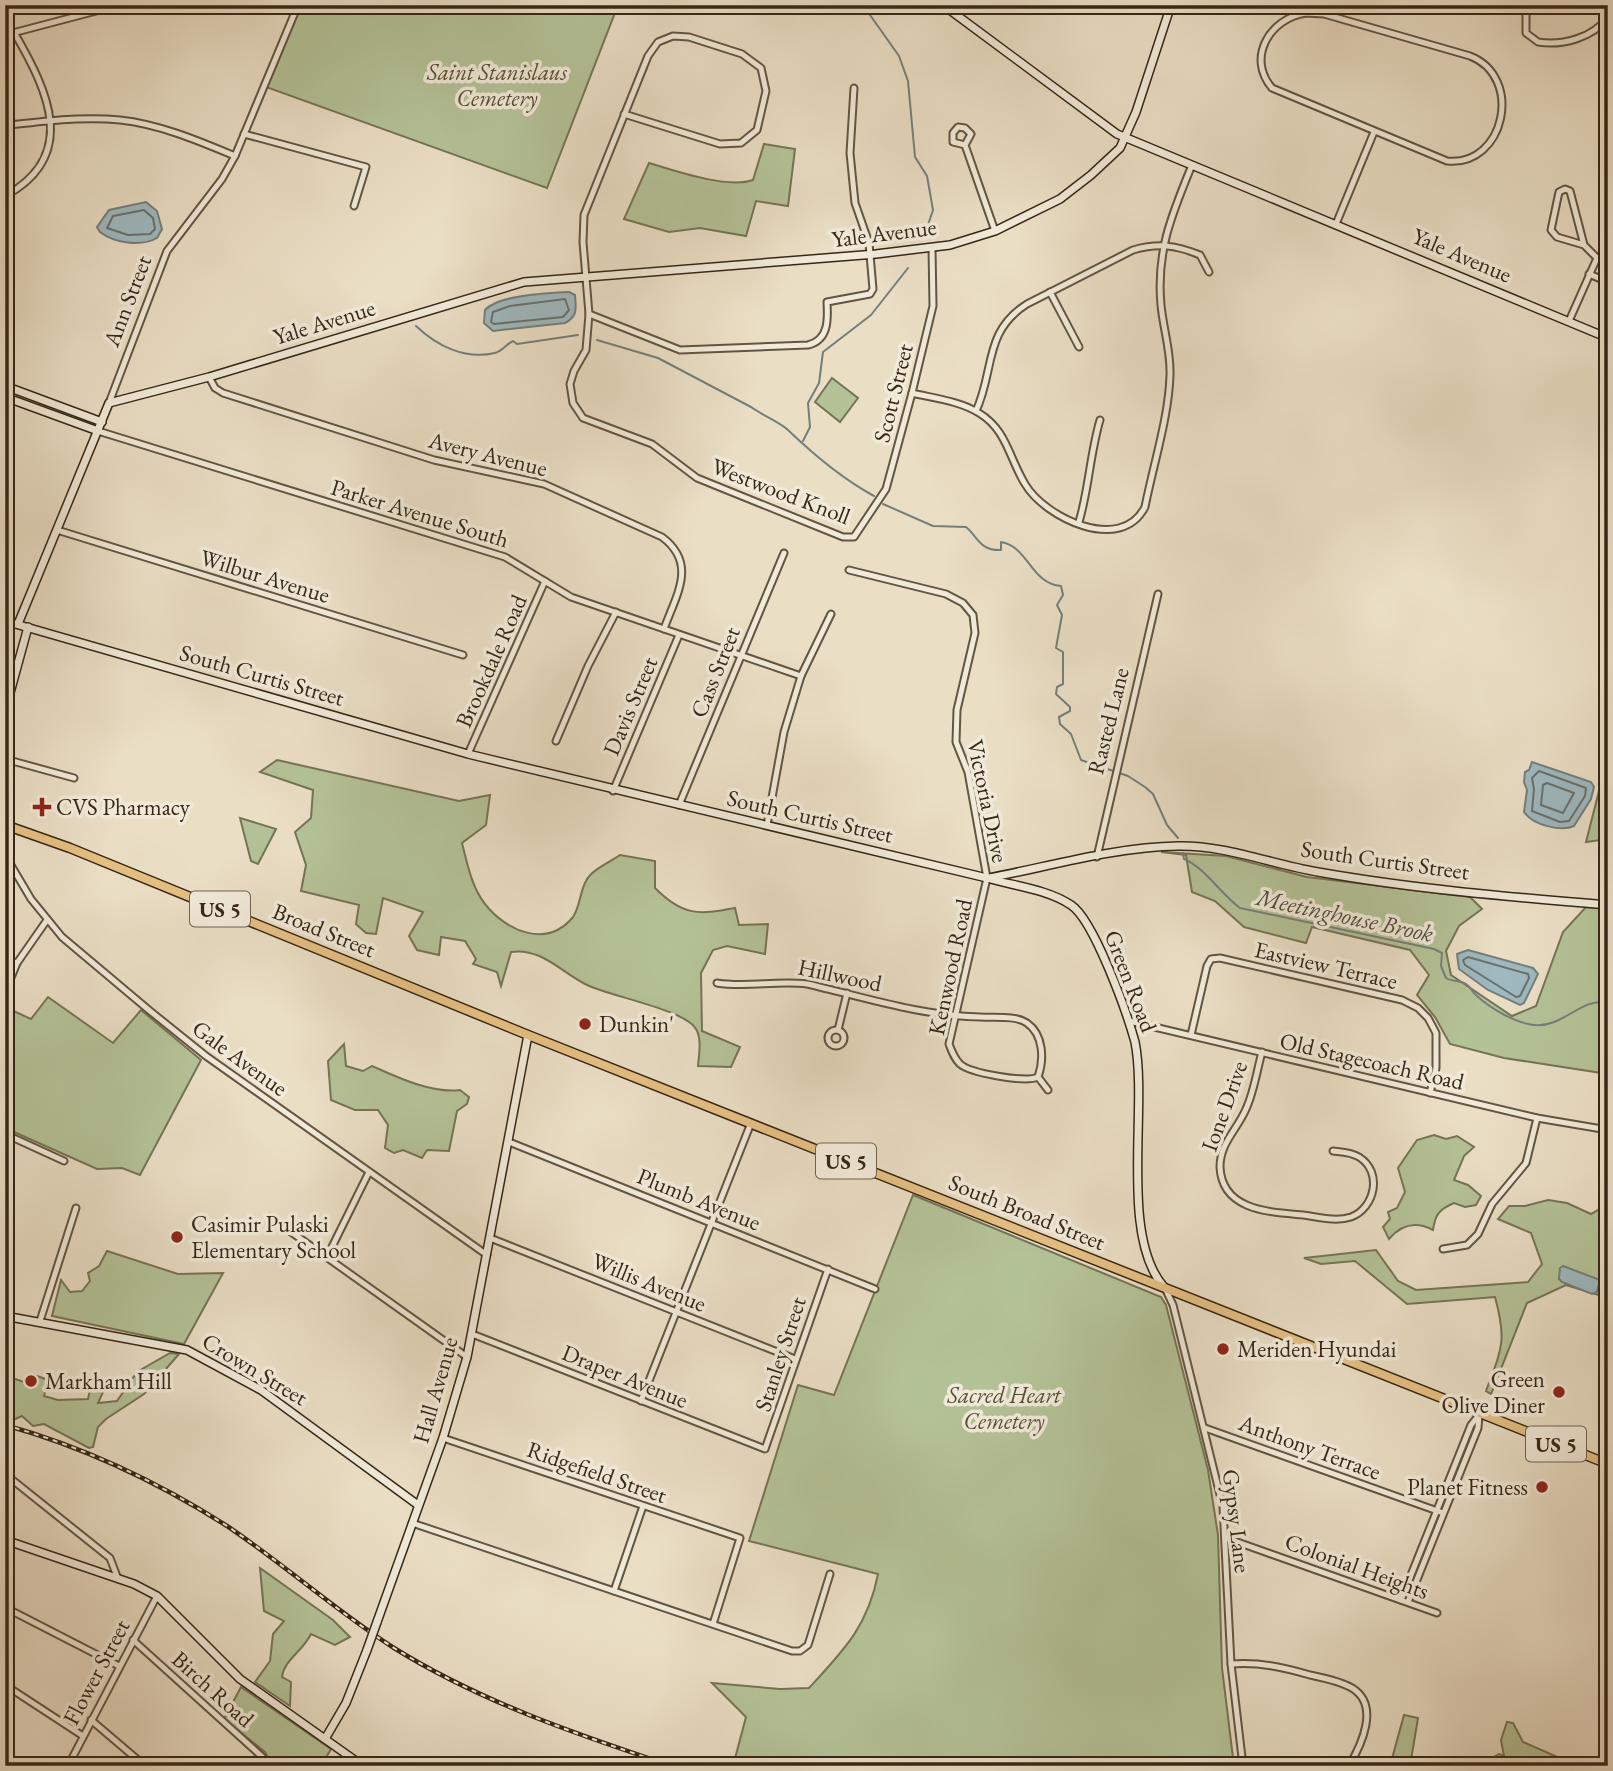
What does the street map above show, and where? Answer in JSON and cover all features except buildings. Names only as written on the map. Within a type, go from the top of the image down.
[{"type":"main road","name":"Broad Street","points":[[5,825],[433,995]]},
{"type":"main road","name":"South Broad Street","points":[[433,995],[1479,1415],[1608,1464]]},
{"type":"street","points":[[5,35],[119,5]]},
{"type":"street","name":"Ann Street","points":[[18,624],[102,422],[167,251],[222,179],[235,156],[298,5]]},
{"type":"street","points":[[943,5],[1097,122],[1125,138],[1171,5]]},
{"type":"street","points":[[1569,5],[1557,9],[1526,6],[1526,33],[1538,42],[1562,42],[1604,28],[1608,17]]},
{"type":"street","points":[[1297,14],[1324,14],[1477,59],[1491,71],[1501,88],[1503,109],[1496,132],[1486,149],[1473,159],[1447,161],[1374,132],[1272,88],[1261,65],[1264,45],[1275,27],[1297,14]]},
{"type":"street","points":[[5,196],[22,187],[36,173],[46,157],[51,122],[38,73],[15,34]]},
{"type":"street","points":[[673,36],[690,37],[743,54],[757,62],[765,75],[762,116],[753,135],[741,143],[719,144],[624,114],[652,48],[673,36]]},
{"type":"street","points":[[589,314],[680,350],[814,344],[827,328],[827,302],[870,294],[870,255],[854,196],[849,138],[854,88]]},
{"type":"street","name":"Westwood Knoll","points":[[624,114],[587,202],[583,229],[589,314],[586,350],[573,371],[570,384],[573,402],[583,418],[652,443],[697,478],[841,536],[854,537]]},
{"type":"street","points":[[5,125],[95,118],[139,123],[235,156]]},
{"type":"street","points":[[1336,223],[1374,132]]},
{"type":"street","points":[[244,134],[366,167],[354,206]]},
{"type":"street","name":"Yale Avenue","points":[[109,403],[209,377],[505,285],[585,276],[764,265],[932,248],[995,231],[1028,217],[1068,193],[1102,166],[1125,138],[1336,223],[1608,338]]},
{"type":"street","points":[[965,145],[995,231]]},
{"type":"street","points":[[912,393],[976,411],[1004,437],[1025,484],[1045,506],[1104,531],[1122,530],[1135,523],[1145,508],[1171,374],[1160,290],[1163,244],[1175,205],[1192,165]]},
{"type":"street","points":[[1584,245],[1570,191],[1565,189],[1559,192],[1551,230],[1557,237],[1584,245],[1597,258],[1608,258]]},
{"type":"street","points":[[976,411],[1000,330],[1012,313],[1133,250],[1163,244],[1200,255],[1209,272]]},
{"type":"street","name":"Scott Street","points":[[854,537],[886,489],[912,393],[933,306],[932,248]]},
{"type":"street","points":[[1569,321],[1597,258]]},
{"type":"street","points":[[1588,274],[1608,282]]},
{"type":"street","points":[[1050,292],[1079,347]]},
{"type":"street","name":"Avery Avenue","points":[[209,377],[215,388],[236,398],[434,460],[544,484],[583,499],[662,537],[677,548],[683,565],[681,580],[664,629]]},
{"type":"street","points":[[5,386],[102,422]]},
{"type":"street","points":[[15,400],[18,391]]},
{"type":"street","points":[[5,397],[98,431]]},
{"type":"street","points":[[1079,522],[1086,498],[1091,450],[1100,420]]},
{"type":"street","name":"Parker Avenue South","points":[[98,431],[505,557],[571,597],[801,676]]},
{"type":"street","name":"Wilbur Avenue","points":[[57,530],[463,655]]},
{"type":"street","name":"Cass Street","points":[[679,805],[784,553]]},
{"type":"street","name":"Victoria Drive","points":[[849,570],[946,594],[963,603],[973,615],[975,633],[957,710],[956,742],[968,772],[987,878]]},
{"type":"street","name":"Brookdale Road","points":[[468,754],[545,581]]},
{"type":"street","name":"Rasted Lane","points":[[1096,858],[1113,775],[1158,594]]},
{"type":"street","points":[[556,741],[587,666],[616,612]]},
{"type":"street","points":[[767,825],[784,732],[801,676],[831,614]]},
{"type":"street","name":"South Curtis Street","points":[[5,621],[468,754],[613,791],[987,878],[1164,847],[1191,846],[1317,872],[1433,889],[1608,905]]},
{"type":"street","points":[[5,711],[28,627]]},
{"type":"street","name":"Davis Street","points":[[613,791],[680,635]]},
{"type":"street","points":[[5,759],[74,778]]},
{"type":"street","name":"Gale Avenue","points":[[5,855],[21,886],[47,920],[77,950],[206,1056],[487,1255]]},
{"type":"street","name":"Kenwood Road","points":[[987,878],[949,1044],[954,1057],[971,1072],[1027,1079],[1038,1077]]},
{"type":"street","name":"Green Road","points":[[987,878],[1057,897],[1079,911],[1086,919],[1129,1021],[1138,1055],[1138,1200],[1150,1266],[1164,1288]]},
{"type":"street","points":[[5,992],[18,963],[47,920]]},
{"type":"street","name":"Eastview Terrace","points":[[1191,1035],[1211,959],[1220,958],[1402,1000],[1429,1018],[1436,1033],[1438,1050],[1430,1093]]},
{"type":"street","points":[[5,959],[18,963]]},
{"type":"street","name":"Hillwood","points":[[717,983],[732,985],[786,981],[955,1017],[1016,1019],[1029,1024],[1039,1042],[1042,1066],[1038,1077]]},
{"type":"street","points":[[838,1030],[847,993]]},
{"type":"street","name":"Old Stagecoach Road","points":[[1129,1021],[1537,1118],[1608,1130]]},
{"type":"street","name":"Hall Avenue","points":[[325,1739],[346,1703],[367,1650],[443,1438],[467,1357],[528,1035]]},
{"type":"street","name":"Ione Drive","points":[[1262,1052],[1246,1109],[1221,1153],[1220,1170],[1224,1183],[1235,1199],[1252,1210],[1334,1219],[1349,1218],[1362,1211],[1371,1197],[1374,1182],[1370,1168],[1361,1158],[1350,1153],[1333,1151]]},
{"type":"street","points":[[1038,1077],[1048,1090]]},
{"type":"street","points":[[1443,1249],[1467,1245],[1479,1234],[1492,1203],[1526,1163],[1537,1118]]},
{"type":"street","points":[[641,1401],[751,1123]]},
{"type":"street","points":[[5,1134],[64,1161]]},
{"type":"street","name":"Plumb Avenue","points":[[509,1142],[875,1289]]},
{"type":"street","points":[[327,1257],[369,1172]]},
{"type":"street","points":[[40,1321],[76,1208]]},
{"type":"street","points":[[270,1217],[467,1357]]},
{"type":"street","name":"Willis Avenue","points":[[490,1238],[794,1359]]},
{"type":"street","name":"Stanley Street","points":[[765,1449],[794,1359],[828,1269]]},
{"type":"street","name":"Gypsy Lane","points":[[1164,1288],[1173,1305],[1223,1507],[1231,1664],[1243,1766]]},
{"type":"street","name":"Crown Street","points":[[5,1316],[187,1350],[261,1390],[418,1505]]},
{"type":"street","name":"Draper Avenue","points":[[472,1334],[765,1449]]},
{"type":"street","points":[[1404,1601],[1420,1572],[1471,1425],[1479,1415]]},
{"type":"street","name":"Anthony Terrace","points":[[1205,1428],[1440,1512]]},
{"type":"street","name":"Ridgefield Street","points":[[443,1438],[740,1538],[713,1623]]},
{"type":"street","points":[[5,1474],[110,1558],[118,1579]]},
{"type":"street","points":[[614,1591],[643,1506]]},
{"type":"street","points":[[1404,1601],[1413,1570],[1440,1512]]},
{"type":"street","points":[[412,1523],[792,1651],[800,1651],[808,1645],[830,1574]]},
{"type":"street","name":"Colonial Heights","points":[[1226,1538],[1437,1613]]},
{"type":"street","points":[[5,1540],[118,1579],[157,1596],[240,1679],[363,1766]]},
{"type":"street","points":[[1413,1570],[1420,1572]]},
{"type":"street","name":"Flower Street","points":[[68,1766],[157,1596]]},
{"type":"street","points":[[10,1611],[120,1666]]},
{"type":"street","name":"Birch Road","points":[[133,1640],[269,1763]]},
{"type":"street","points":[[1231,1664],[1271,1663],[1354,1689],[1364,1701],[1367,1714],[1366,1728],[1349,1766]]},
{"type":"street","points":[[5,1685],[83,1736]]},
{"type":"street","points":[[91,1720],[145,1766]]},
{"type":"green space","name":"Saint Stanislaus Cemetery","points":[[300,5],[618,5],[547,188],[266,87]]},
{"type":"green space","points":[[764,144],[795,149],[788,206],[756,201],[746,236],[700,228],[669,232],[624,219],[649,163],[701,178],[742,182],[753,180]]},
{"type":"green space","points":[[832,378],[858,398],[840,422],[815,402]]},
{"type":"green space","points":[[277,760],[459,801],[490,795],[486,825],[462,843],[468,867],[485,904],[504,922],[527,933],[551,932],[563,927],[575,913],[588,877],[620,855],[655,861],[655,888],[674,904],[701,912],[735,908],[739,925],[768,924],[765,954],[727,946],[713,950],[701,973],[702,1031],[740,1047],[731,1067],[698,1066],[699,1037],[689,1022],[663,1010],[587,985],[542,957],[522,951],[511,952],[501,986],[497,972],[473,964],[476,959],[465,941],[441,937],[439,955],[417,950],[409,936],[423,912],[383,898],[376,934],[366,933],[356,924],[359,905],[301,891],[306,865],[295,832],[311,818],[313,790],[260,772]]},
{"type":"green space","points":[[1599,791],[1608,794],[1608,839],[1586,842]]},
{"type":"green space","points":[[240,818],[276,829],[258,864],[251,861]]},
{"type":"green space","points":[[1161,852],[1226,856],[1307,877],[1470,897],[1482,909],[1459,926],[1446,951],[1451,975],[1512,1016],[1536,1006],[1563,932],[1586,907],[1608,908],[1608,1074],[1504,1058],[1450,1044],[1435,1017],[1417,995],[1429,975],[1410,950],[1312,927],[1306,943],[1244,927],[1215,901],[1192,892],[1186,855]]},
{"type":"green space","points":[[48,997],[113,1043],[141,1010],[201,1060],[140,1175],[122,1168],[97,1169],[5,1128],[5,1007],[31,1019]]},
{"type":"green space","points":[[344,1044],[346,1066],[363,1071],[372,1066],[426,1087],[460,1090],[469,1097],[467,1104],[457,1111],[449,1151],[427,1150],[422,1158],[403,1150],[394,1153],[385,1148],[388,1125],[378,1110],[355,1110],[331,1100],[328,1061]]},
{"type":"green space","points":[[1434,1135],[1446,1139],[1457,1136],[1474,1147],[1464,1156],[1454,1180],[1468,1185],[1481,1196],[1476,1205],[1465,1207],[1454,1203],[1445,1208],[1437,1216],[1433,1230],[1409,1226],[1389,1239],[1383,1227],[1390,1219],[1388,1212],[1397,1208],[1405,1192],[1398,1168],[1417,1140]]},
{"type":"green space","name":"Sacred Heart Cemetery","points":[[913,1195],[1161,1297],[1166,1305],[1208,1470],[1218,1535],[1222,1668],[1234,1766],[733,1766],[746,1717],[712,1683],[780,1689],[809,1688],[853,1636],[874,1592],[878,1574],[749,1541],[798,1385],[834,1395]]},
{"type":"green space","points":[[1548,1200],[1567,1203],[1591,1214],[1608,1204],[1608,1285],[1605,1297],[1566,1285],[1527,1303],[1491,1394],[1486,1391],[1499,1354],[1502,1335],[1495,1297],[1407,1304],[1355,1261],[1321,1264],[1304,1258],[1376,1250],[1398,1281],[1416,1290],[1528,1282],[1542,1264],[1531,1233],[1498,1219],[1509,1206],[1525,1206]]},
{"type":"green space","points":[[107,1251],[178,1274],[223,1273],[184,1344],[52,1316],[61,1280],[70,1292],[82,1291],[90,1281],[88,1273],[99,1266]]},
{"type":"green space","points":[[170,1353],[179,1354],[144,1394],[98,1427],[93,1447],[89,1448],[44,1424],[33,1426],[22,1416],[13,1420],[5,1419],[5,1371],[9,1377],[33,1385],[37,1376],[48,1380],[44,1396],[58,1400],[88,1399],[90,1390],[103,1392],[98,1403],[117,1401],[137,1372]]},
{"type":"green space","points":[[260,1568],[333,1620],[350,1637],[335,1645],[311,1634],[283,1671],[282,1677],[291,1682],[290,1706],[255,1682],[270,1661],[273,1634],[284,1621],[264,1611]]},
{"type":"green space","points":[[241,1687],[331,1749],[321,1766],[272,1766],[265,1752],[224,1719]]},
{"type":"green space","points":[[1404,1715],[1418,1718],[1410,1766],[1390,1766]]},
{"type":"green space","points":[[1507,1722],[1513,1723],[1523,1742],[1578,1766],[1487,1766],[1492,1758],[1499,1754],[1504,1756],[1501,1740]]},
{"type":"water","points":[[146,202],[157,211],[162,229],[157,238],[136,243],[120,241],[106,236],[97,227],[109,210]]},
{"type":"water","points":[[569,292],[575,295],[576,308],[572,318],[565,323],[493,331],[484,323],[485,310],[501,301]]},
{"type":"water","points":[[1532,762],[1591,782],[1594,787],[1591,799],[1574,826],[1548,826],[1534,821],[1524,812],[1527,790],[1525,772],[1529,770]]},
{"type":"water","points":[[1468,950],[1533,968],[1538,974],[1524,1003],[1520,1005],[1488,990],[1459,969],[1457,954]]},
{"type":"water","points":[[1563,1266],[1600,1280],[1597,1292],[1592,1294],[1562,1282],[1559,1279],[1560,1268]]},
{"type":"waterway","points":[[863,5],[899,56],[908,81],[915,157],[927,176],[933,210],[924,237]]},
{"type":"waterway","points":[[803,441],[810,427],[808,403],[819,383],[823,352],[871,315],[908,268]]},
{"type":"waterway","points":[[416,326],[442,345],[473,355],[495,353],[513,341],[517,344],[578,335]]},
{"type":"waterway","name":"Meetinghouse Brook","points":[[597,340],[658,358],[751,407],[784,427],[828,466],[874,496]]},
{"type":"waterway","name":"Meetinghouse Brook","points":[[883,504],[933,526],[966,527],[980,543],[994,550],[1001,550],[1001,542],[1010,545],[1018,550],[1043,579],[1061,586],[1063,595],[1057,605],[1062,615],[1056,648],[1063,652],[1063,684],[1057,687],[1056,694],[1070,707],[1070,711],[1059,717],[1060,724],[1071,734],[1081,760],[1128,776],[1153,794],[1167,825],[1178,838]]},
{"type":"waterway","name":"Meetinghouse Brook","points":[[1183,853],[1184,859],[1199,868],[1240,908],[1434,949],[1442,953],[1441,966],[1446,978],[1466,984],[1489,1005],[1519,1021],[1544,1025],[1591,1004],[1608,1004]]},
{"type":"railway","points":[[5,1425],[92,1455],[174,1495],[227,1526],[394,1648],[461,1685],[565,1729],[672,1766]]},
{"type":"place","name":"CVS Pharmacy","points":[[42,807]]},
{"type":"place","name":"Dunkin'","points":[[585,1024]]},
{"type":"place","name":"Casimir Pulaski Elementary School","points":[[177,1237]]},
{"type":"place","name":"Meriden Hyundai","points":[[1223,1349]]},
{"type":"place","name":"Markham Hill","points":[[31,1381]]},
{"type":"place","name":"Green Olive Diner","points":[[1559,1392]]},
{"type":"place","name":"Planet Fitness","points":[[1542,1487]]}]
